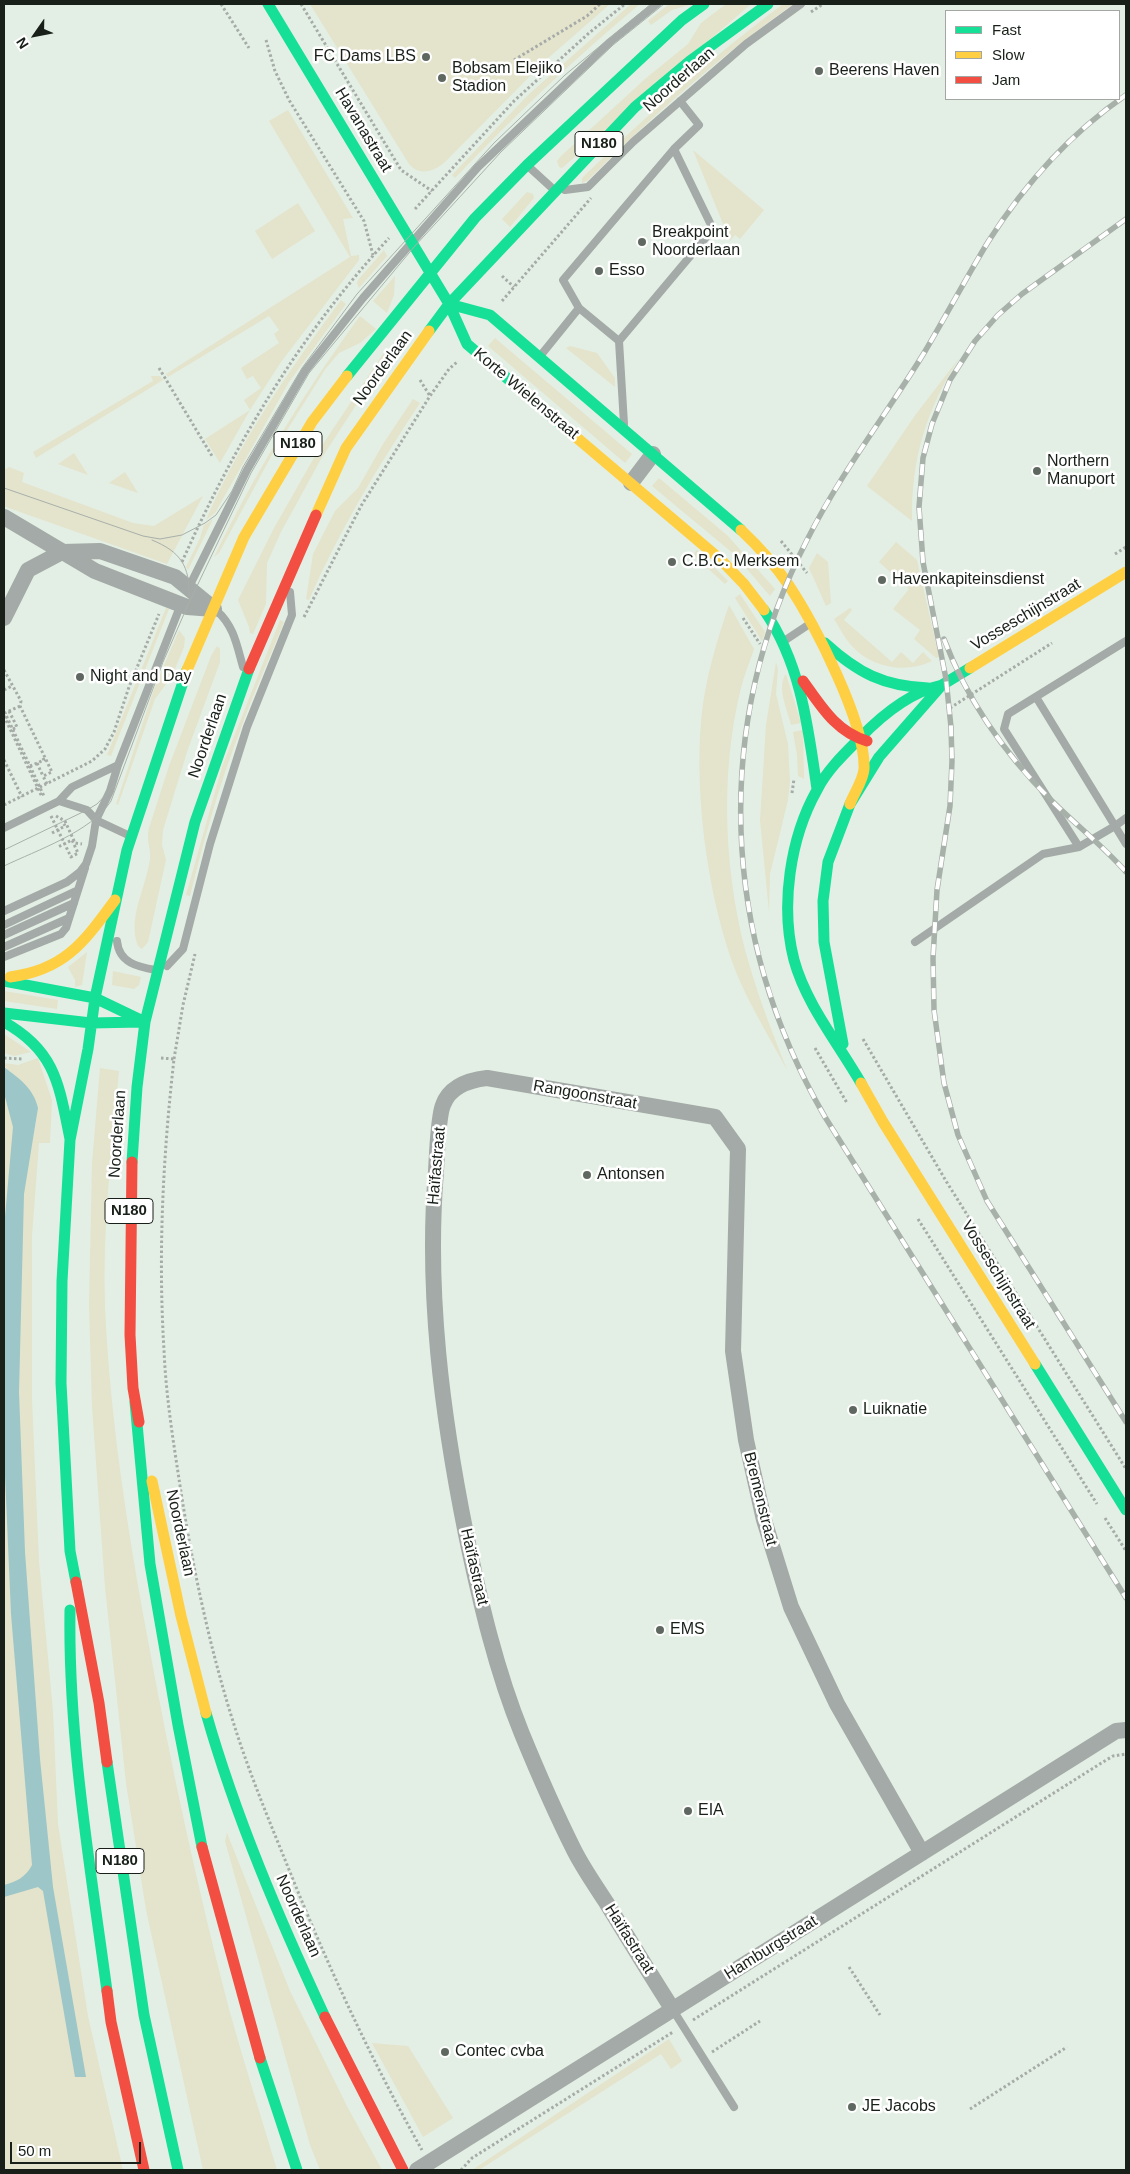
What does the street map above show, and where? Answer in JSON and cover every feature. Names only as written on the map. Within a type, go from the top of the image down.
[{"type":"main road","name":"Havanastraat","points":[[268,4],[430,273]]},
{"type":"main road","name":"Noorderlaan","points":[[178,2170],[144,2015],[117,1838],[100,1703],[70,1550],[61,1383],[62,1281],[70,1140],[88,1049],[90,1023],[115,900],[131,836],[183,679],[244,537],[273,485],[312,422],[362,356],[475,218],[527,165],[682,20],[704,4]]},
{"type":"main road","name":"Noorderlaan","points":[[403,2170],[360,2090],[269,1893],[237,1809],[193,1667],[135,1402],[130,1333],[129,1204],[140,1056],[145,1022],[195,822],[246,676],[346,448],[449,304],[554,191],[635,107],[690,61],[768,4]]},
{"type":"main road","name":"Korte Wielenstraat","points":[[430,273],[449,304],[467,344],[737,576],[782,642],[795,671],[822,710],[843,731],[860,740]]},
{"type":"main road","points":[[449,304],[490,315],[540,356],[753,541],[787,583],[817,636],[849,705],[860,740],[864,771],[850,804]]},
{"type":"main road","name":"Vosseschijnstraat","points":[[845,1055],[824,942],[823,901],[828,862],[850,804],[879,756],[912,716],[942,685],[1126,572]]},
{"type":"main road","points":[[817,636],[845,662],[872,678],[908,688],[928,688]]},
{"type":"main road","name":"Korte Wielenstraat","points":[[795,671],[808,725],[817,789]]},
{"type":"main road","name":"Vosseschijnstraat","points":[[942,685],[928,688],[880,717],[840,759],[817,789],[801,826],[790,875],[788,922],[794,959],[805,991],[845,1055],[888,1130],[1126,1510]]},
{"type":"main road","points":[[860,740],[875,742],[897,736]]},
{"type":"main road","points":[[4,977],[24,976],[59,962],[74,952],[115,900]]},
{"type":"main road","points":[[4,981],[95,998],[145,1022]]},
{"type":"main road","points":[[4,1014],[90,1023],[145,1022]]},
{"type":"main road","points":[[4,1022],[34,1042],[48,1058],[57,1080],[70,1140]]},
{"type":"main road","points":[[135,1402],[150,1564],[178,1725],[203,1850],[259,2054],[297,2170]]},
{"type":"main road","points":[[70,1550],[69,1665],[74,1739],[111,2022],[144,2170]]},
{"type":"street","points":[[631,483],[653,454]]},
{"type":"street","points":[[4,517],[95,570],[187,607],[214,609]]},
{"type":"street","points":[[5,611],[28,570],[62,552],[100,552],[175,577],[190,587],[214,609]]},
{"type":"street","name":"Rangoonstraat","points":[[456,1087],[471,1080],[488,1078],[715,1118]]},
{"type":"street","name":"Haïfastraat","points":[[456,1087],[442,1105],[439,1134],[433,1213],[436,1301],[442,1396],[457,1489],[475,1576],[496,1658],[521,1732],[575,1852],[673,2010]]},
{"type":"street","name":"Bremenstraat","points":[[715,1118],[738,1148],[733,1351],[746,1440],[764,1520],[791,1608],[837,1704],[922,1853]]},
{"type":"street","name":"Hamburgstraat","points":[[423,2166],[1116,1731],[1126,1730]]},
{"type":"lane","points":[[4,957],[61,934],[66,928],[95,833],[96,820],[110,791],[118,765],[181,604],[247,470],[306,371],[362,298],[498,148],[610,42],[657,4]]},
{"type":"lane","name":"Noorderlaan","points":[[554,191],[588,187],[633,142],[746,44],[801,4]]},
{"type":"lane","points":[[619,341],[579,308],[562,280],[674,149],[699,125],[680,101]]},
{"type":"lane","points":[[624,428],[619,341],[713,229],[674,149]]},
{"type":"lane","points":[[527,165],[554,191]]},
{"type":"lane","points":[[540,356],[579,308]]},
{"type":"lane","points":[[115,900],[118,949],[123,958],[130,963],[157,970],[167,966],[183,949],[210,844],[247,727],[292,615],[289,575]]},
{"type":"lane","points":[[214,609],[225,618],[232,629],[246,676]]},
{"type":"lane","points":[[782,642],[810,624]]},
{"type":"lane","points":[[1078,847],[1004,729],[1008,714],[1126,641]]},
{"type":"lane","points":[[1036,697],[1126,844]]},
{"type":"lane","points":[[4,828],[59,801],[72,787],[118,765]]},
{"type":"lane","points":[[59,801],[87,810],[96,820],[131,836]]},
{"type":"lane","points":[[915,942],[1043,854],[1078,847],[1126,818]]},
{"type":"lane","points":[[4,910],[67,882],[80,872],[86,864]]},
{"type":"lane","points":[[4,924],[78,890]]},
{"type":"lane","points":[[4,935],[74,903]]},
{"type":"lane","points":[[4,947],[69,918]]},
{"type":"lane","points":[[673,2010],[734,2107]]},
{"type":"path","points":[[221,4],[249,48]]},
{"type":"path","points":[[301,4],[401,170],[432,191]]},
{"type":"path","points":[[514,60],[587,16],[600,4]]},
{"type":"path","points":[[808,15],[823,4]]},
{"type":"path","points":[[264,33],[280,84],[364,221],[373,255]]},
{"type":"path","points":[[490,315],[596,194]]},
{"type":"path","points":[[300,625],[361,506],[430,396],[449,369],[459,363],[459,355],[467,344]]},
{"type":"path","points":[[159,368],[212,456]]},
{"type":"path","points":[[740,614],[764,647]]},
{"type":"path","points":[[943,714],[959,700],[1060,638]]},
{"type":"path","points":[[4,670],[22,701],[20,706],[52,772],[43,776]]},
{"type":"path","points":[[4,690],[12,686]]},
{"type":"path","points":[[4,715],[20,706]]},
{"type":"path","points":[[4,715],[19,708],[44,760],[30,766]]},
{"type":"path","points":[[10,711],[17,727],[10,730]]},
{"type":"path","points":[[4,715],[30,766],[46,802],[10,730],[4,715]]},
{"type":"path","points":[[4,760],[22,796]]},
{"type":"path","points":[[36,763],[47,784]]},
{"type":"path","points":[[4,805],[42,786]]},
{"type":"path","points":[[58,847],[72,840],[78,853],[71,857],[50,811],[60,829]]},
{"type":"path","points":[[52,833],[65,826],[59,814]]},
{"type":"path","points":[[196,952],[183,1005],[174,1059],[164,1157],[162,1235],[164,1352],[174,1449],[190,1546],[212,1644],[238,1736],[274,1834],[318,1942],[423,2166]]},
{"type":"path","points":[[860,1031],[867,1049],[946,1181],[1126,1469]]},
{"type":"path","points":[[140,1056],[174,1059]]},
{"type":"path","points":[[461,2170],[472,2158],[1103,1762],[1113,1756],[1126,1754]]},
{"type":"path","points":[[849,1967],[880,2015]]},
{"type":"path","points":[[703,2058],[760,2021]]},
{"type":"path","points":[[970,2109],[1067,2048]]},
{"type":"green space","name":"Bobsam Elejiko Stadion","points":[[310,4],[610,4],[546,60],[446,161],[437,168],[423,171],[413,168],[409,164]]},
{"type":"green space","points":[[631,4],[640,4],[545,88],[455,178],[452,175],[528,95]]},
{"type":"green space","points":[[669,4],[692,4],[672,10],[651,25],[648,21]]},
{"type":"green space","points":[[726,4],[751,4],[562,168],[559,167],[557,161],[560,157],[645,79],[688,44],[701,23]]},
{"type":"green space","points":[[783,4],[793,4],[686,88],[587,181],[582,183],[582,178],[630,132],[705,66]]},
{"type":"green space","points":[[288,110],[353,218],[343,219],[351,256],[359,255],[359,260],[281,362],[250,410],[244,400],[261,388],[253,376],[247,379],[241,368],[279,343],[274,334],[279,330],[269,316],[168,377],[166,374],[350,257],[269,121]]},
{"type":"green space","points":[[693,150],[764,210],[740,239],[735,235],[730,241]]},
{"type":"green space","points":[[527,192],[533,194],[534,198],[510,227],[502,219]]},
{"type":"green space","points":[[298,203],[315,231],[272,259],[255,231]]},
{"type":"green space","points":[[384,250],[387,256],[359,288],[358,280]]},
{"type":"green space","points":[[395,276],[394,295],[387,313],[373,301]]},
{"type":"green space","points":[[341,300],[346,304],[289,382],[215,513],[206,520],[234,462],[267,406]]},
{"type":"green space","points":[[360,316],[376,329],[360,343],[339,353],[326,368],[274,451],[219,553],[214,557],[282,433],[319,374]]},
{"type":"green space","points":[[495,338],[632,454],[625,463],[488,346]]},
{"type":"green space","points":[[570,346],[597,353],[615,378],[615,387],[566,348]]},
{"type":"green space","points":[[387,348],[390,353],[321,459],[281,532],[267,563],[266,604],[253,634],[250,633],[238,600],[274,528],[315,456]]},
{"type":"green space","points":[[960,357],[938,396],[923,436],[914,477],[912,521],[867,486],[916,414]]},
{"type":"green space","points":[[151,376],[160,376],[163,380],[36,458],[33,452],[153,381]]},
{"type":"green space","points":[[413,399],[420,403],[360,499],[333,549],[309,600],[306,599],[313,554],[335,511],[358,488],[383,444]]},
{"type":"green space","points":[[250,410],[220,463],[205,439]]},
{"type":"green space","points":[[74,453],[88,475],[58,464]]},
{"type":"green space","points":[[9,467],[24,473],[22,482],[133,523],[154,526],[203,496],[167,564],[6,507],[4,505],[4,470]]},
{"type":"green space","points":[[125,472],[138,493],[109,483]]},
{"type":"green space","points":[[659,478],[728,536],[775,589],[770,596],[735,555],[652,486]]},
{"type":"green space","points":[[213,519],[188,570],[186,567],[204,525]]},
{"type":"green space","points":[[896,542],[917,560],[939,657],[936,658],[914,639],[920,630],[893,609],[909,589],[879,562]]},
{"type":"green space","points":[[697,550],[728,581],[725,584],[693,555]]},
{"type":"green space","points":[[817,553],[828,562],[831,603],[826,606],[809,568]]},
{"type":"green space","points":[[740,594],[765,632],[762,641],[735,598]]},
{"type":"green space","points":[[729,605],[754,649],[741,688],[729,756],[727,792],[730,864],[741,934],[750,967],[787,1070],[754,1010],[736,972],[717,910],[704,840],[699,769],[703,704],[714,654]]},
{"type":"green space","points":[[166,608],[169,609],[111,756],[107,755]]},
{"type":"green space","points":[[850,608],[852,610],[844,620],[892,662],[901,652],[913,663],[923,652],[932,661],[922,665],[900,668],[879,664],[868,659],[851,645],[834,619]]},
{"type":"green space","points":[[280,620],[284,622],[233,748],[213,811],[190,896],[186,895],[222,767]]},
{"type":"green space","points":[[179,630],[185,638],[184,647],[172,676],[155,699],[118,805],[116,804],[154,689]]},
{"type":"green space","points":[[217,646],[220,649],[220,662],[188,749],[163,830],[162,845],[166,860],[148,942],[142,949],[138,946],[135,925],[138,903],[150,859],[149,828],[169,766],[211,656]]},
{"type":"green space","points":[[776,662],[778,669],[776,694],[788,744],[790,781],[788,800],[770,874],[769,912],[760,820],[766,725]]},
{"type":"green space","points":[[786,674],[801,723],[791,725],[782,692],[783,679]]},
{"type":"green space","points":[[803,730],[804,779],[798,776],[793,732]]},
{"type":"green space","points":[[87,952],[82,985],[75,987],[75,980],[68,967]]},
{"type":"green space","points":[[113,971],[141,977],[139,985],[134,989],[112,985]]},
{"type":"green space","points":[[4,991],[58,1000],[57,1009],[4,1001]]},
{"type":"green space","points":[[4,1034],[31,1052],[14,1056],[4,1053]]},
{"type":"green space","points":[[38,1058],[52,1100],[50,1143],[39,1143],[32,1236],[32,1399],[39,1561],[53,1711],[58,1824],[88,2016],[123,2170],[4,2170],[4,1078],[32,1140],[36,1106],[29,1090],[4,1066],[4,1063],[18,1065]]},
{"type":"green space","points":[[100,1068],[119,1071],[106,1218],[104,1277],[107,1348],[115,1431],[133,1554],[165,1729],[206,1916],[229,2009],[277,2170],[203,2170],[146,1910],[126,1783],[105,1587],[92,1407],[89,1305],[92,1163]]},
{"type":"green space","points":[[227,1833],[290,1991],[348,2108],[382,2170],[320,2170],[310,2145],[225,1841]]},
{"type":"green space","points":[[669,2039],[682,2061],[671,2069],[661,2054],[479,2170],[472,2170]]},
{"type":"green space","points":[[372,2043],[408,2046],[453,2118],[423,2137]]},
{"type":"water","points":[[4,1067],[29,1090],[38,1108],[24,1194],[19,1392],[25,1552],[40,1759],[53,1887],[86,2077],[75,2077],[43,1891],[38,1887],[4,1897],[4,1885],[13,1882],[27,1873],[32,1865],[11,1614],[4,1452],[4,1228],[13,1127],[4,1093]]},
{"type":"tram line","points":[[4,488],[143,536],[160,539],[182,535],[216,515],[232,491],[243,467],[302,368],[357,294],[494,143],[565,75],[651,4]]},
{"type":"tram line","points":[[4,866],[77,831],[102,812],[111,801],[163,662],[187,607],[251,473],[309,373],[414,247],[501,152],[613,45],[664,4]]},
{"type":"tram line","points":[[152,540],[170,550],[182,561],[188,577],[189,597]]},
{"type":"tram line","points":[[4,850],[87,810],[97,804],[114,786]]},
{"type":"railway","points":[[1120,100],[1126,95]]},
{"type":"railway","points":[[1119,100],[1086,126],[1050,161],[1002,221],[924,353],[849,468],[807,540],[776,611],[755,683],[743,757],[741,830],[748,904],[765,977],[790,1048],[825,1117],[1126,1598]]},
{"type":"railway","points":[[1126,219],[1022,294],[998,315],[975,341],[950,380],[932,424],[923,458],[919,507],[923,562],[946,679],[951,727],[950,806],[937,890],[933,958],[934,1010],[944,1083],[958,1135],[987,1201],[1126,1422]]},
{"type":"railway","points":[[944,639],[953,662],[976,705],[1003,745],[1051,800],[1126,872]]},
{"type":"traffic: fast","points":[[268,4],[449,304],[467,344],[570,432]]},
{"type":"traffic: fast","points":[[347,376],[475,218],[527,165],[682,20],[704,4]]},
{"type":"traffic: fast","points":[[429,331],[449,304],[635,107],[690,61],[768,4]]},
{"type":"traffic: fast","points":[[449,304],[490,315],[741,530]]},
{"type":"traffic: fast","points":[[764,610],[777,631],[795,674],[806,719],[817,789]]},
{"type":"traffic: fast","points":[[825,643],[860,670],[872,676],[884,681],[912,687],[928,688]]},
{"type":"traffic: fast","points":[[843,1044],[824,942],[823,901],[828,862],[850,804],[879,757],[942,685],[970,668]]},
{"type":"traffic: fast","points":[[132,1162],[137,1087],[145,1022],[195,822],[249,669]]},
{"type":"traffic: fast","points":[[70,1140],[88,1049],[95,998],[127,850],[187,670]]},
{"type":"traffic: fast","points":[[861,1083],[814,1008],[799,976],[794,960],[788,917],[788,895],[794,851],[808,809],[821,783],[837,762],[887,713],[919,693],[942,685]]},
{"type":"traffic: fast","points":[[4,981],[95,998],[145,1022]]},
{"type":"traffic: fast","points":[[4,1013],[91,1023],[142,1022]]},
{"type":"traffic: fast","points":[[4,1022],[35,1045],[45,1058],[58,1086],[70,1139]]},
{"type":"traffic: fast","points":[[70,1140],[62,1281],[61,1383],[70,1551],[76,1582]]},
{"type":"traffic: fast","points":[[1035,1364],[1126,1510]]},
{"type":"traffic: fast","points":[[135,1402],[150,1564],[178,1725],[202,1847]]},
{"type":"traffic: fast","points":[[70,1610],[70,1658],[76,1753],[107,1991]]},
{"type":"traffic: fast","points":[[206,1713],[245,1829],[291,1942],[325,2017]]},
{"type":"traffic: fast","points":[[107,1762],[144,2015],[178,2170]]},
{"type":"traffic: fast","points":[[260,2058],[297,2170]]},
{"type":"traffic: slow","points":[[316,515],[346,448],[429,331]]},
{"type":"traffic: slow","points":[[187,670],[244,537],[312,422],[347,376]]},
{"type":"traffic: slow","points":[[570,432],[721,560],[744,584],[764,610]]},
{"type":"traffic: slow","points":[[741,530],[772,563],[799,601],[824,648],[848,701],[857,726],[864,769],[850,804]]},
{"type":"traffic: slow","points":[[970,668],[1126,572]]},
{"type":"traffic: slow","points":[[10,977],[45,968],[72,952],[93,929],[115,900]]},
{"type":"traffic: slow","points":[[861,1083],[883,1122],[1035,1364]]},
{"type":"traffic: slow","points":[[152,1481],[181,1616],[206,1713]]},
{"type":"traffic: jam","points":[[249,669],[316,515]]},
{"type":"traffic: jam","points":[[803,681],[823,709],[838,725],[856,737],[867,741]]},
{"type":"traffic: jam","points":[[132,1162],[130,1335],[133,1388],[139,1422]]},
{"type":"traffic: jam","points":[[76,1582],[99,1703],[107,1762]]},
{"type":"traffic: jam","points":[[202,1847],[260,2058]]},
{"type":"traffic: jam","points":[[107,1991],[111,2022],[144,2170]]},
{"type":"traffic: jam","points":[[325,2017],[403,2170]]},
{"type":"place","name":"FC Dams LBS","points":[[426,57]]},
{"type":"place","name":"Beerens Haven","points":[[819,71]]},
{"type":"place","name":"Bobsam Elejiko Stadion","points":[[442,78]]},
{"type":"place","name":"Breakpoint Noorderlaan","points":[[642,242]]},
{"type":"place","name":"Esso","points":[[599,271]]},
{"type":"place","name":"Northern Manuport","points":[[1037,471]]},
{"type":"place","name":"C.B.C. Merksem","points":[[672,562]]},
{"type":"place","name":"Havenkapiteinsdienst","points":[[882,580]]},
{"type":"place","name":"Night and Day","points":[[80,677]]},
{"type":"place","name":"Antonsen","points":[[587,1175]]},
{"type":"place","name":"Luiknatie","points":[[853,1410]]},
{"type":"place","name":"EMS","points":[[660,1630]]},
{"type":"place","name":"EIA","points":[[688,1811]]},
{"type":"place","name":"Contec cvba","points":[[445,2052]]},
{"type":"place","name":"JE Jacobs","points":[[852,2107]]}]
